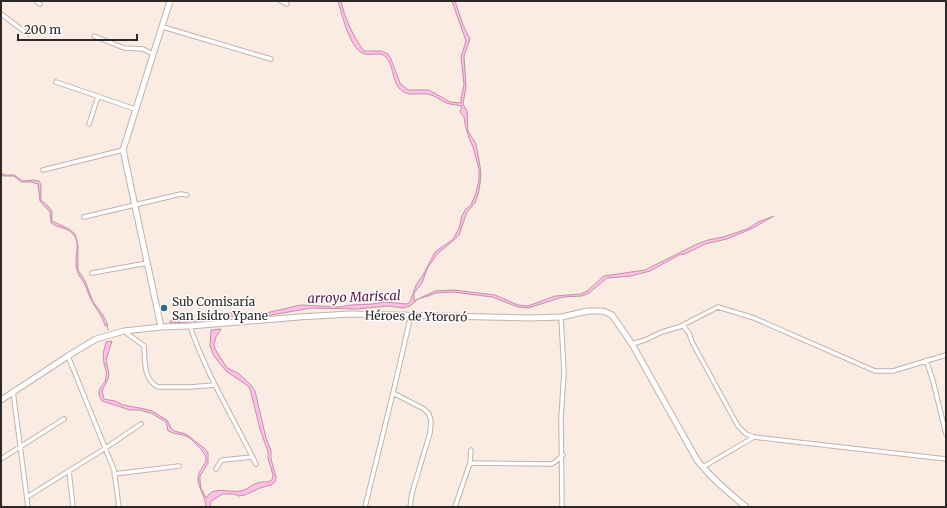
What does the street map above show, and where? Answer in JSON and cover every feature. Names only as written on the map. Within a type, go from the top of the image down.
[{"type":"main road","points":[[161,327],[123,150],[170,1]]},
{"type":"main road","name":"Héroes de Ytororó","points":[[1,400],[96,339],[124,331],[299,316],[350,314],[530,318],[561,317],[588,311],[603,311],[612,315],[632,344],[686,442],[703,467],[746,507]]},
{"type":"street","points":[[36,1],[40,4]]},
{"type":"street","points":[[281,1],[287,4]]},
{"type":"street","points":[[1,14],[28,34]]},
{"type":"street","points":[[162,27],[271,59]]},
{"type":"street","points":[[94,36],[124,48],[143,49],[153,54]]},
{"type":"street","points":[[56,82],[135,109]]},
{"type":"street","points":[[89,124],[98,96]]},
{"type":"street","points":[[43,170],[123,150]]},
{"type":"street","points":[[84,217],[181,194],[188,195]]},
{"type":"street","points":[[92,273],[147,263]]},
{"type":"street","points":[[632,344],[662,332],[683,326],[718,307],[754,318],[875,371],[893,371],[946,355]]},
{"type":"street","points":[[364,507],[411,315]]},
{"type":"street","points":[[561,317],[564,373],[561,418],[563,454],[562,507]]},
{"type":"street","points":[[190,326],[215,385],[256,464]]},
{"type":"street","points":[[683,326],[689,333],[692,342],[738,426],[746,434],[754,437],[946,459]]},
{"type":"street","points":[[124,331],[144,346],[146,370],[154,385],[158,387],[170,387],[215,385]]},
{"type":"street","points":[[68,356],[114,474],[118,507]]},
{"type":"street","points":[[926,360],[933,381],[946,434]]},
{"type":"street","points":[[13,392],[28,507]]},
{"type":"street","points":[[393,393],[424,409],[429,414],[431,421],[430,433],[412,493],[410,507]]},
{"type":"street","points":[[1,459],[64,418]]},
{"type":"street","points":[[27,497],[141,424]]},
{"type":"street","points":[[703,467],[754,437]]},
{"type":"street","points":[[455,507],[470,463],[471,450]]},
{"type":"street","points":[[470,463],[551,464],[563,454]]},
{"type":"street","points":[[216,469],[223,460],[252,457]]},
{"type":"street","points":[[114,474],[179,466]]},
{"type":"street","points":[[69,471],[73,507]]},
{"type":"shaded area","points":[[338,1],[341,1],[350,27],[364,51],[381,51],[388,54],[400,83],[408,90],[429,90],[450,102],[461,103],[464,84],[461,57],[466,41],[452,1],[455,1],[463,25],[470,39],[464,56],[466,87],[463,104],[467,111],[468,131],[476,144],[481,175],[479,191],[475,203],[467,212],[459,235],[437,254],[427,269],[422,283],[414,293],[414,301],[418,299],[410,306],[403,308],[388,306],[356,309],[311,308],[260,317],[230,316],[223,314],[209,321],[170,323],[170,321],[208,319],[213,315],[220,313],[266,313],[301,305],[340,307],[384,302],[407,304],[410,302],[416,285],[435,252],[452,240],[455,236],[465,210],[471,205],[479,180],[479,169],[473,147],[469,138],[464,117],[460,112],[462,106],[447,103],[427,94],[406,93],[399,88],[386,57],[381,54],[365,54],[355,46],[347,31]]},
{"type":"shaded area","points":[[1,173],[5,175],[14,175],[23,181],[39,181],[41,185],[41,200],[50,208],[52,212],[52,221],[69,229],[75,234],[76,238],[68,230],[51,223],[50,212],[40,201],[38,184],[32,182],[21,182],[14,176],[3,176]]},
{"type":"shaded area","points":[[774,216],[751,229],[727,239],[705,244],[685,254],[679,255],[650,271],[631,276],[607,278],[589,293],[582,296],[563,297],[528,308],[518,307],[492,297],[453,292],[436,293],[419,299],[435,291],[454,290],[495,295],[518,305],[528,306],[555,296],[581,294],[587,291],[604,276],[645,270],[697,244],[747,229],[758,222]]},
{"type":"shaded area","points":[[77,242],[78,270],[85,281],[93,302],[103,315],[108,325],[105,326],[103,319],[91,299],[77,272]]},
{"type":"shaded area","points":[[221,329],[216,337],[214,344],[215,349],[227,368],[238,373],[255,391],[266,438],[271,450],[271,459],[276,477],[275,482],[271,485],[245,495],[239,496],[234,494],[223,494],[211,501],[210,507],[206,507],[205,500],[199,486],[198,475],[206,461],[206,458],[198,446],[186,436],[168,431],[166,422],[151,413],[139,410],[130,410],[102,401],[99,390],[104,383],[106,374],[103,358],[106,342],[112,341],[106,360],[109,374],[102,391],[104,399],[115,401],[123,405],[152,411],[167,420],[174,431],[186,434],[205,449],[208,453],[208,463],[200,476],[200,481],[201,488],[206,498],[213,492],[222,490],[245,490],[257,483],[272,480],[273,475],[268,458],[268,452],[260,429],[250,389],[226,371],[214,356],[210,346],[211,330]]},
{"type":"waterway","points":[[107,325],[108,330]]},
{"type":"place","name":"Sub Comisaría San Isidro Ypane","points":[[164,308]]},
{"type":"water label","name":"arroyo Mariscal","points":[[354,297]]}]
